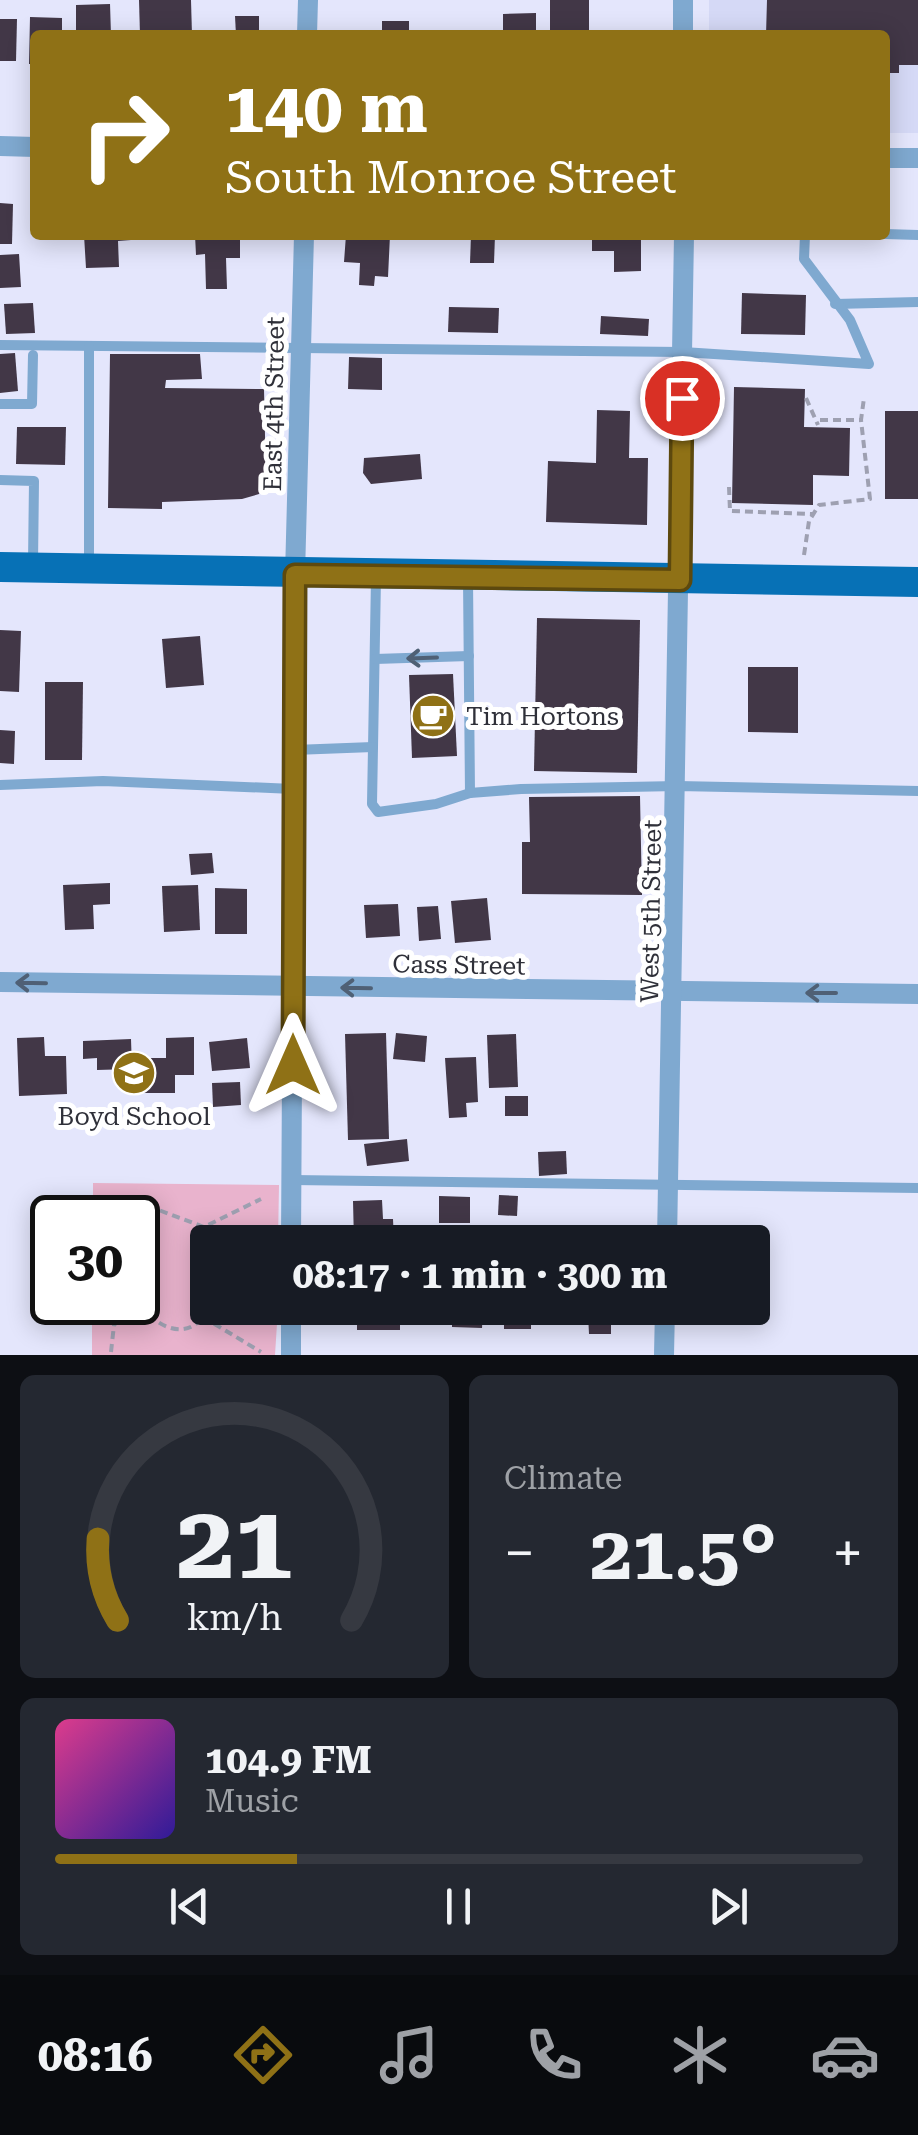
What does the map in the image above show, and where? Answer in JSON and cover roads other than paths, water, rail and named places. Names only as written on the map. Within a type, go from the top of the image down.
[{"type":"main road","points":[[0,567],[468,578],[918,582]]},
{"type":"street","points":[[308,0],[308,30]]},
{"type":"street","points":[[683,0],[684,30]]},
{"type":"street","points":[[0,146],[30,147]]},
{"type":"street","points":[[890,158],[918,158]]},
{"type":"street","name":"East 4th Street","points":[[292,1225],[295,575],[304,240]]},
{"type":"street","name":"West 5th Street","points":[[668,1225],[675,992],[684,240]]},
{"type":"street","name":"Cass Street","points":[[0,982],[918,994]]},
{"type":"street","points":[[290,1355],[291,1325]]},
{"type":"street","points":[[664,1355],[665,1325]]},
{"type":"lane","points":[[890,234],[918,235]]},
{"type":"lane","points":[[0,345],[683,352],[869,364],[850,320],[804,260],[804,240]]},
{"type":"lane","points":[[835,304],[918,302]]},
{"type":"lane","points":[[88,570],[89,346]]},
{"type":"lane","points":[[0,404],[32,404],[33,355]]},
{"type":"lane","points":[[0,480],[34,482],[33,569]]},
{"type":"lane","points":[[376,576],[372,804],[378,812],[436,804],[470,793],[678,786],[918,791]]},
{"type":"lane","points":[[468,578],[470,793]]},
{"type":"lane","points":[[374,659],[469,656]]},
{"type":"lane","points":[[294,750],[373,747]]},
{"type":"lane","points":[[0,785],[103,782],[294,789]]},
{"type":"lane","points":[[292,1180],[918,1188]]},
{"type":"place","name":"Tim Hortons","points":[[433,716]]},
{"type":"place","name":"Boyd School","points":[[134,1073]]}]
